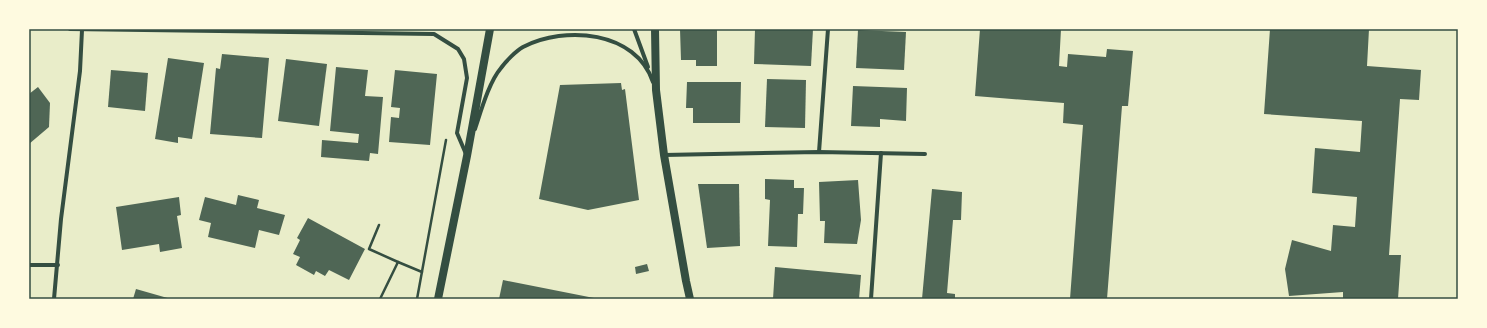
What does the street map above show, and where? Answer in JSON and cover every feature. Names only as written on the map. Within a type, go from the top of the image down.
[{"type":"main road","points":[[438,299],[467,156],[490,29]]},
{"type":"main road","points":[[655,29],[656,90],[664,155],[690,299]]},
{"type":"street","points":[[70,29],[434,34],[458,49],[464,59],[467,78],[457,134],[467,156]]},
{"type":"street","points":[[382,34],[383,29]]},
{"type":"street","points":[[634,29],[656,90]]},
{"type":"street","points":[[819,152],[828,29]]},
{"type":"street","points":[[54,299],[61,219],[80,71],[82,30]]},
{"type":"street","points":[[467,156],[484,100],[500,68],[522,48],[546,38],[569,35],[595,36],[622,45],[649,69]]},
{"type":"street","points":[[664,155],[819,152],[925,154]]},
{"type":"street","points":[[871,299],[881,153]]},
{"type":"street","points":[[29,265],[58,265]]},
{"type":"path","points":[[417,299],[447,135]]},
{"type":"path","points":[[379,226],[369,249],[422,272]]},
{"type":"path","points":[[380,299],[398,262]]},
{"type":"building","points":[[680,29],[717,29],[717,66],[696,66],[696,60],[681,60]]},
{"type":"building","points":[[755,29],[813,29],[811,66],[754,64]]},
{"type":"building","points":[[980,29],[1061,29],[1059,66],[1067,67],[1068,54],[1106,57],[1107,49],[1133,51],[1128,106],[1122,106],[1107,299],[1070,299],[1083,125],[1063,123],[1064,103],[975,96]]},
{"type":"building","points":[[1270,29],[1369,29],[1367,66],[1421,70],[1419,100],[1400,99],[1389,255],[1401,255],[1398,299],[1343,299],[1343,292],[1289,296],[1285,269],[1292,240],[1331,251],[1333,225],[1355,227],[1357,197],[1312,193],[1315,148],[1360,152],[1362,121],[1264,114]]},
{"type":"building","points":[[858,30],[906,32],[904,70],[856,68]]},
{"type":"building","points":[[222,54],[269,58],[262,138],[210,134],[216,68],[220,69]]},
{"type":"building","points":[[168,58],[204,63],[192,139],[178,137],[178,143],[155,139]]},
{"type":"building","points":[[286,59],[327,64],[319,126],[278,121]]},
{"type":"building","points":[[336,67],[368,70],[365,96],[383,97],[378,154],[370,153],[369,161],[321,157],[322,140],[358,143],[359,134],[330,131]]},
{"type":"building","points":[[111,70],[148,73],[145,111],[108,107]]},
{"type":"building","points":[[395,70],[437,74],[430,145],[389,142],[391,117],[399,118],[400,108],[391,107]]},
{"type":"building","points":[[767,79],[806,80],[805,128],[765,127]]},
{"type":"building","points":[[687,82],[741,82],[740,123],[693,123],[693,108],[686,108]]},
{"type":"building","points":[[621,83],[622,90],[625,89],[639,200],[588,210],[539,199],[560,85]]},
{"type":"building","points":[[853,86],[907,88],[906,121],[880,119],[880,127],[851,126]]},
{"type":"building","points":[[38,87],[50,103],[49,127],[29,144],[29,94]]},
{"type":"building","points":[[765,179],[794,180],[794,188],[804,188],[803,214],[798,214],[797,247],[768,246],[770,200],[765,199]]},
{"type":"building","points":[[858,180],[861,220],[857,244],[824,243],[825,221],[820,221],[819,182]]},
{"type":"building","points":[[698,184],[739,184],[740,246],[707,248]]},
{"type":"building","points":[[932,189],[962,192],[961,220],[953,220],[947,293],[955,294],[955,299],[922,299]]},
{"type":"building","points":[[238,195],[259,200],[257,208],[285,215],[279,235],[259,230],[255,248],[208,237],[211,223],[199,220],[205,197],[236,205]]},
{"type":"building","points":[[179,197],[181,215],[177,216],[182,248],[160,252],[159,244],[122,250],[116,207]]},
{"type":"building","points":[[308,218],[365,249],[349,280],[329,270],[325,276],[316,271],[314,275],[296,265],[300,257],[293,254],[300,240],[297,238]]},
{"type":"building","points":[[647,264],[649,271],[636,274],[635,267]]},
{"type":"building","points":[[775,267],[861,275],[859,299],[773,299]]},
{"type":"building","points":[[503,280],[594,298],[594,299],[499,299]]},
{"type":"building","points":[[136,289],[171,299],[133,299]]}]
